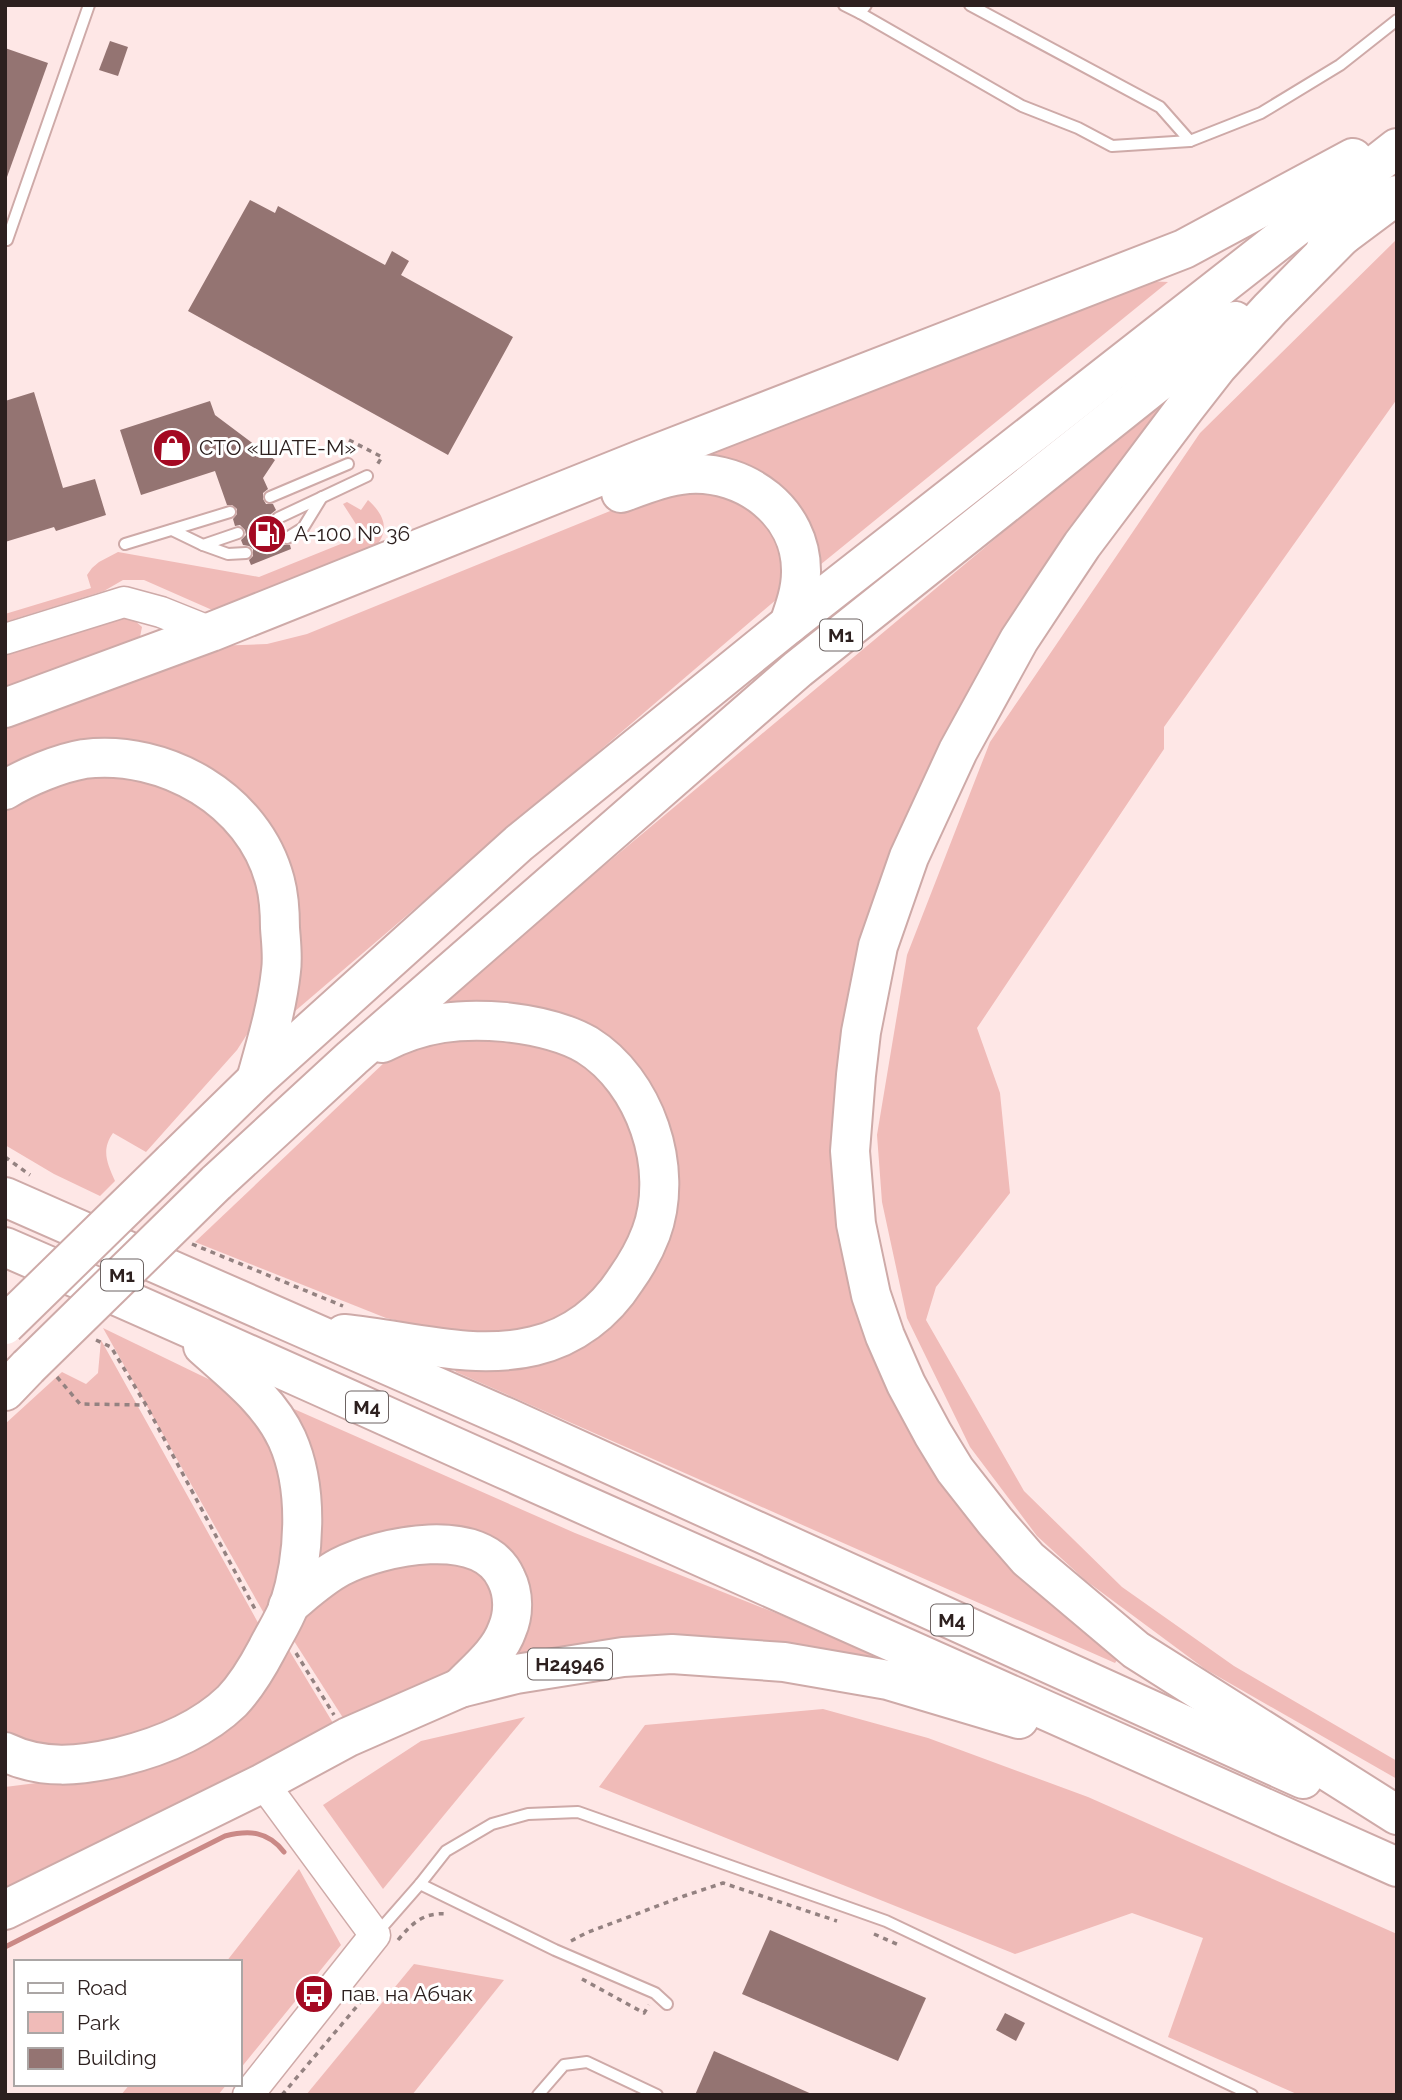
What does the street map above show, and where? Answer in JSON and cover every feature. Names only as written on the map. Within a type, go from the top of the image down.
[{"type":"highway","points":[[5,708],[211,632],[643,459],[1184,249],[1343,164],[1397,131]]},
{"type":"highway","name":"М1","points":[[5,1325],[256,1080],[519,843],[789,624],[1397,148]]},
{"type":"highway","name":"М1","points":[[30,1378],[216,1183],[352,1058],[798,669],[1346,232],[1397,195]]},
{"type":"highway","points":[[1346,232],[1235,347],[1082,545],[1019,640],[958,751],[909,857],[878,946],[861,1032],[850,1151],[856,1224],[871,1295],[885,1336],[906,1384],[955,1470],[995,1521],[1028,1559],[1136,1650],[1397,1815]]},
{"type":"highway","points":[[211,632],[267,631],[303,622],[607,498],[659,480],[689,474],[715,475],[748,486],[768,499],[782,515],[794,535],[802,571],[799,595],[789,624]]},
{"type":"highway","points":[[5,790],[47,770],[84,760],[118,760],[160,766],[191,780],[227,803],[248,825],[272,871],[280,908],[281,970],[270,1034],[256,1080]]},
{"type":"highway","points":[[304,1329],[484,1352],[535,1346],[557,1339],[606,1307],[623,1285],[652,1231],[658,1198],[654,1138],[644,1112],[628,1085],[610,1064],[587,1045],[559,1033],[526,1024],[460,1021],[427,1024],[395,1036],[352,1058]]},
{"type":"highway","name":"М4","points":[[14,1196],[1397,1822]]},
{"type":"highway","name":"М4","points":[[5,1247],[175,1320],[1397,1867]]},
{"type":"highway","points":[[5,1776],[143,1751],[206,1722],[232,1701],[254,1674],[282,1619],[299,1560],[303,1531],[297,1471],[288,1441],[273,1414],[248,1385],[175,1320]]},
{"type":"highway","points":[[282,1619],[313,1585],[338,1567],[368,1556],[426,1544],[457,1546],[481,1552],[501,1567],[510,1586],[512,1611],[507,1632],[491,1656],[460,1688]]},
{"type":"highway","name":"Н24946","points":[[5,1910],[263,1783],[348,1737],[460,1688],[516,1674],[623,1657],[672,1654],[784,1662],[888,1680],[1174,1766]]},
{"type":"highway","points":[[5,1752],[20,1759],[66,1766]]},
{"type":"main road","points":[[5,639],[124,602],[161,612],[211,632]]},
{"type":"main road","points":[[248,2095],[347,1969],[385,1939],[263,1783]]},
{"type":"lane","points":[[5,239],[7,240],[89,5]]},
{"type":"lane","points":[[845,5],[863,9],[1022,106],[1078,128],[1112,146],[1190,142],[1261,113],[1340,65],[1397,20]]},
{"type":"lane","points":[[970,5],[1160,107],[1190,142]]},
{"type":"lane","points":[[271,497],[348,464]]},
{"type":"lane","points":[[278,518],[367,476]]},
{"type":"lane","points":[[286,538],[303,528],[322,496]]},
{"type":"lane","points":[[125,544],[230,512]]},
{"type":"lane","points":[[172,530],[228,554],[246,553]]},
{"type":"lane","points":[[203,545],[238,533]]},
{"type":"lane","points":[[385,1939],[420,1884],[446,1851],[492,1824],[528,1814],[578,1812],[886,1921],[1251,2095]]},
{"type":"lane","points":[[420,1884],[555,1950],[655,1993],[667,2004]]},
{"type":"lane","points":[[538,2095],[564,2065],[587,2062],[657,2095]]},
{"type":"path","points":[[88,1336],[111,1347],[146,1405],[265,1627],[282,1619],[287,1639],[348,1737]]},
{"type":"path","points":[[30,1378],[80,1404],[146,1405]]},
{"type":"path","points":[[555,1950],[586,1933],[723,1884],[841,1922]]},
{"type":"path","points":[[385,1939],[433,1913],[457,1915]]},
{"type":"path","points":[[867,1931],[905,1948]]},
{"type":"path","points":[[282,2095],[364,1998],[363,1984],[347,1969]]},
{"type":"path","points":[[570,1973],[644,2013],[655,1993]]},
{"type":"green space","points":[[1397,239],[1397,399],[1164,727],[1164,749],[977,1028],[1000,1093],[1010,1193],[936,1287],[926,1320],[1024,1491],[1122,1587],[1234,1666],[1397,1761],[1397,1779],[1205,1669],[1085,1580],[1037,1536],[970,1447],[907,1318],[882,1202],[877,1135],[907,955],[990,742],[1200,433]]},
{"type":"green space","points":[[1146,281],[1168,282],[820,565],[812,543],[682,457]]},
{"type":"green space","points":[[1183,382],[1059,560],[849,1015],[878,1357],[1120,1656],[1115,1663],[456,1372],[450,1363],[549,1361],[592,1343],[632,1302],[671,1207],[612,1051],[429,1012]]},
{"type":"green space","points":[[726,492],[773,525],[787,582],[777,599],[287,1018],[293,926],[200,771],[5,775],[5,726],[213,646],[267,644],[307,634],[652,494]]},
{"type":"green space","points":[[368,500],[380,513],[384,526],[381,540],[369,553],[219,613],[144,580],[123,580],[104,591],[5,622],[5,614],[91,588],[87,575],[92,568],[118,552],[259,577],[363,535],[343,504],[347,502],[361,510]]},
{"type":"green space","points":[[117,619],[133,619],[142,627],[139,642],[5,693],[5,655]]},
{"type":"green space","points":[[90,773],[161,781],[243,834],[270,903],[258,1017],[237,1050],[146,1152],[113,1133],[106,1151],[115,1181],[100,1196],[54,1174],[5,1145],[5,812],[54,785]]},
{"type":"green space","points":[[439,1038],[549,1042],[593,1065],[624,1094],[647,1198],[633,1247],[568,1318],[525,1333],[475,1338],[386,1318],[195,1242],[386,1061]]},
{"type":"green space","points":[[103,1328],[231,1390],[281,1453],[289,1535],[266,1617]]},
{"type":"green space","points":[[101,1340],[261,1628],[242,1667],[192,1712],[116,1744],[49,1751],[5,1736],[5,1424],[62,1372],[86,1384],[98,1373]]},
{"type":"green space","points":[[294,1409],[575,1533],[941,1679],[838,1656],[487,1672],[518,1633],[462,1532],[304,1581],[308,1453]]},
{"type":"green space","points":[[464,1557],[499,1588],[490,1641],[443,1677],[345,1721],[294,1641],[308,1612],[355,1573]]},
{"type":"green space","points":[[289,1650],[336,1728],[5,1888],[5,1787],[115,1773],[252,1704]]},
{"type":"green space","points":[[823,1709],[928,1738],[1088,1797],[1397,1934],[1397,2095],[1299,2095],[1168,2037],[1203,1938],[1132,1913],[1015,1954],[599,1787],[645,1725]]},
{"type":"green space","points":[[525,1717],[383,1889],[323,1805],[421,1741]]},
{"type":"green space","points":[[299,1869],[341,1945],[242,2067],[242,1960],[228,1960]]},
{"type":"green space","points":[[414,1964],[504,1980],[412,2095],[306,2095]]},
{"type":"green space","points":[[128,2086],[225,2086],[218,2095],[121,2095]]},
{"type":"building","points":[[110,41],[128,47],[118,76],[99,70]]},
{"type":"building","points":[[5,48],[48,63],[7,177],[5,177]]},
{"type":"building","points":[[250,200],[275,213],[278,206],[385,265],[392,251],[409,261],[401,275],[513,337],[448,455],[188,311]]},
{"type":"building","points":[[34,392],[63,488],[95,479],[106,515],[56,531],[54,527],[5,542],[5,401]]},
{"type":"building","points":[[210,401],[215,415],[275,460],[263,478],[268,489],[263,493],[263,499],[266,504],[273,504],[276,510],[271,514],[271,521],[274,525],[281,525],[284,531],[280,535],[280,542],[290,545],[291,549],[251,565],[249,560],[253,556],[253,549],[243,545],[241,540],[246,535],[245,530],[240,525],[235,526],[233,519],[237,509],[227,505],[215,471],[141,495],[120,430]]},
{"type":"building","points":[[770,1930],[926,1998],[898,2061],[742,1994]]},
{"type":"building","points":[[1005,2013],[1025,2023],[1016,2041],[996,2030]]},
{"type":"building","points":[[714,2051],[814,2095],[695,2095]]},
{"type":"waterway","points":[[5,1947],[225,1836],[258,1834],[271,1840],[284,1852]]},
{"type":"place","name":"СТО «ШАТЕ-М»","points":[[172,448]]},
{"type":"place","name":"А-100 № 36","points":[[267,534]]},
{"type":"place","name":"пав. на Абчак","points":[[314,1994]]}]
